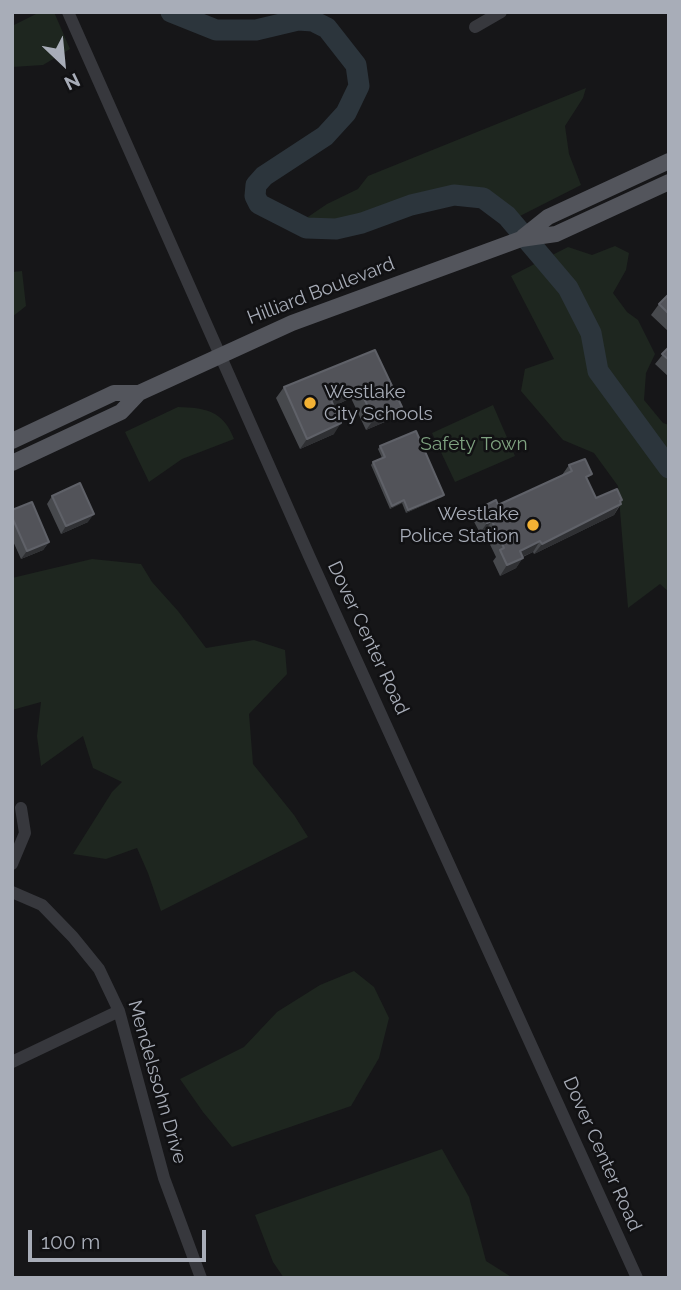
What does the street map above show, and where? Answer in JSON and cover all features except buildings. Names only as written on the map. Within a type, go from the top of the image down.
[{"type":"main road","name":"Hilliard Boulevard","points":[[521,239],[543,221],[669,161]]},
{"type":"main road","name":"Hilliard Boulevard","points":[[12,463],[121,412],[139,393],[220,355],[340,304],[521,239],[556,234],[669,182]]},
{"type":"main road","name":"Hilliard Boulevard","points":[[12,441],[114,393],[139,393]]},
{"type":"street","name":"Dover Center Road","points":[[68,12],[315,570],[637,1278]]},
{"type":"street","points":[[475,27],[501,12]]},
{"type":"street","points":[[12,864],[24,833],[21,808]]},
{"type":"street","name":"Mendelssohn Drive","points":[[12,892],[42,905],[73,937],[99,969],[120,1011],[164,1178],[201,1278]]},
{"type":"street","points":[[12,1062],[120,1011]]},
{"type":"green space","points":[[40,12],[54,12],[70,49],[43,65],[12,67],[12,26]]},
{"type":"green space","points":[[586,88],[583,98],[565,126],[569,154],[581,185],[518,217],[507,216],[483,198],[454,195],[411,205],[362,223],[336,229],[306,228],[302,221],[327,204],[358,189],[368,176]]},
{"type":"green space","points":[[615,246],[629,253],[626,270],[613,293],[627,312],[638,320],[655,354],[646,373],[644,400],[663,423],[669,425],[669,592],[660,584],[628,608],[618,486],[594,453],[563,440],[521,391],[525,369],[554,359],[511,276],[568,247],[592,255]]},
{"type":"green space","points":[[22,271],[26,306],[12,317],[12,272]]},
{"type":"green space","name":"Safety Town","points":[[493,405],[515,456],[455,482],[432,433]]},
{"type":"green space","points":[[178,407],[197,408],[219,416],[230,429],[234,439],[182,459],[149,482],[125,432]]},
{"type":"green space","points":[[92,559],[141,564],[152,582],[206,648],[254,640],[285,650],[287,674],[249,714],[253,764],[308,837],[161,911],[137,848],[106,859],[73,854],[112,792],[122,782],[93,768],[83,736],[41,766],[37,736],[41,702],[12,710],[12,578]]},
{"type":"green space","points":[[354,971],[374,987],[389,1018],[379,1058],[351,1106],[232,1147],[180,1079],[244,1047],[277,1012],[320,985]]},
{"type":"green space","points":[[442,1149],[469,1197],[486,1261],[513,1278],[284,1278],[273,1262],[255,1215]]},
{"type":"waterway","points":[[171,12],[216,30],[256,30],[298,20],[313,21],[327,28],[356,65],[359,86],[346,113],[325,136],[264,176],[256,185],[255,196],[259,204],[306,228],[336,229],[362,223],[411,205],[454,195],[483,198],[507,216],[568,288],[591,333],[598,371],[669,468]]},
{"type":"place","name":"Westlake City Schools","points":[[310,403]]},
{"type":"place","name":"Westlake Police Station","points":[[533,525]]}]
